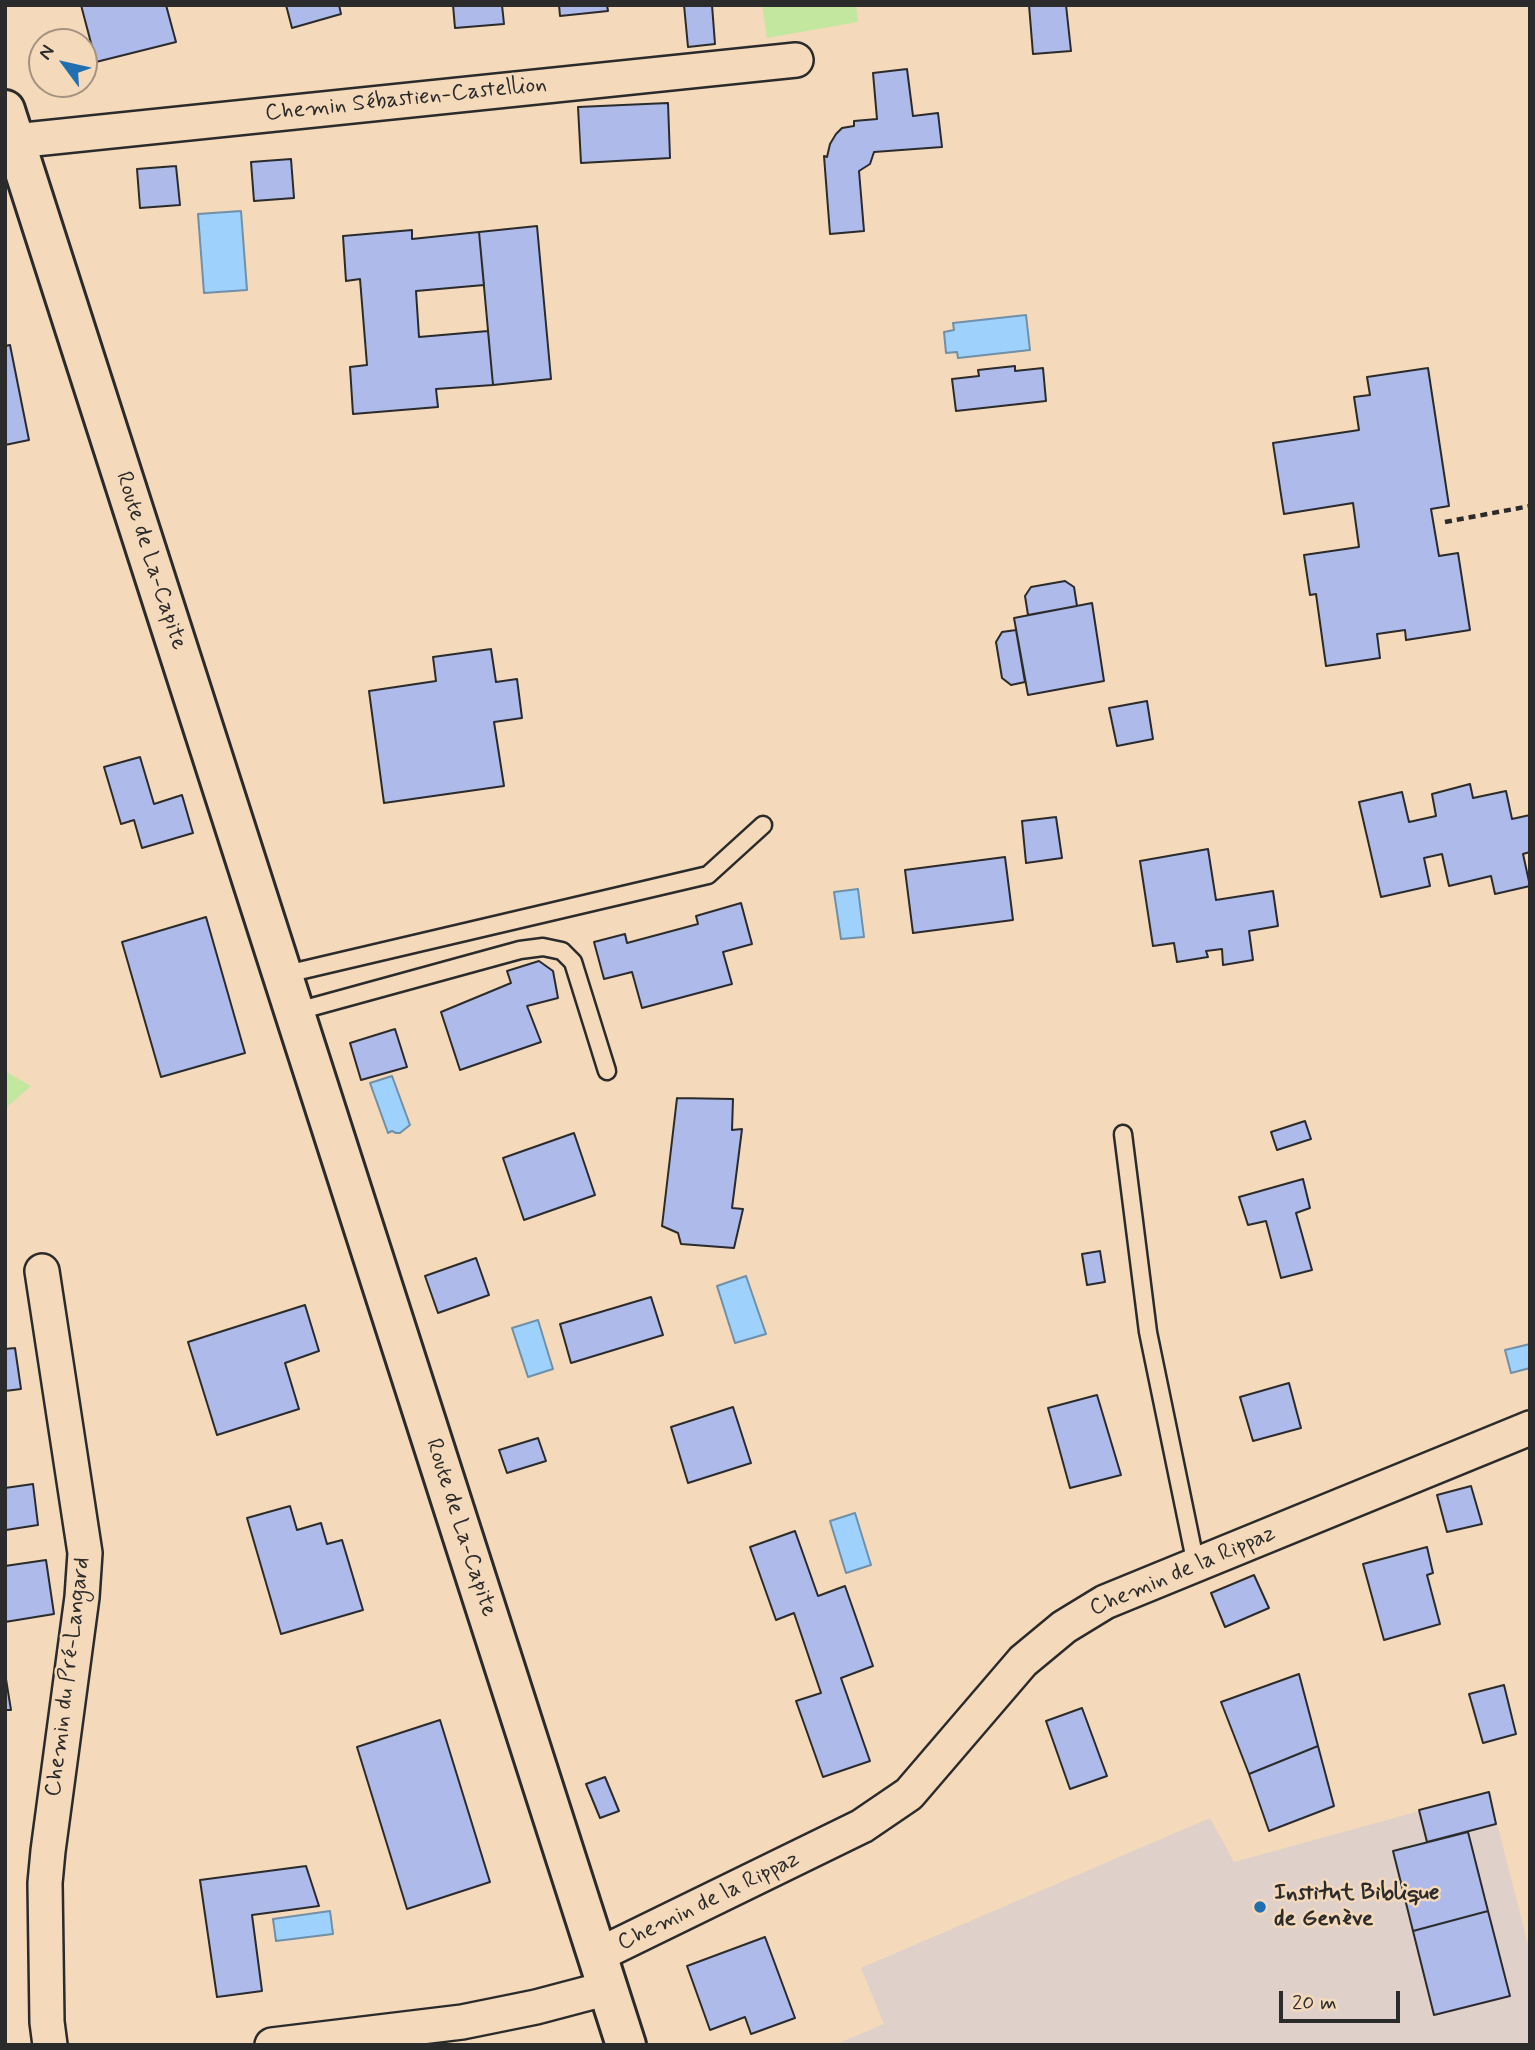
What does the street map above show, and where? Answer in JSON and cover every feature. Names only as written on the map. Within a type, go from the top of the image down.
[{"type":"street","name":"Chemin Sébastien-Castellion","points":[[10,125],[796,60]]},
{"type":"street","name":"Route de La-Capite","points":[[10,125],[626,2045]]},
{"type":"street","name":"Chemin du Pré-Langard","points":[[42,1271],[85,1553],[82,1597],[47,1862],[47,2022],[50,2045]]},
{"type":"street","name":"Chemin de la Rippaz","points":[[272,2045],[462,2022],[536,2007],[862,1826],[909,1794],[1023,1661],[1064,1626],[1105,1602],[1530,1428]]},
{"type":"lane","points":[[282,975],[708,875],[764,825]]},
{"type":"lane","points":[[294,1012],[520,950],[543,947],[562,951],[573,962],[607,1070]]},
{"type":"lane","points":[[1123,1134],[1148,1332],[1196,1565]]},
{"type":"path","points":[[1445,522],[1530,506]]},
{"type":"shaded area","name":"Institut Biblique de Genève","points":[[1489,1792],[1530,1952],[1530,2045],[834,2045],[884,2024],[861,1968],[1210,1818],[1234,1862]]},
{"type":"green space","points":[[762,5],[856,5],[858,22],[767,38]]},
{"type":"green space","points":[[5,1071],[31,1086],[5,1109]]},
{"type":"water","points":[[241,211],[247,290],[204,293],[198,214]]},
{"type":"water","points":[[1026,315],[1030,350],[958,358],[957,352],[946,353],[944,332],[954,330],[953,323]]},
{"type":"water","points":[[858,889],[864,937],[841,939],[834,892]]},
{"type":"water","points":[[392,1076],[410,1125],[400,1133],[388,1133],[370,1083]]},
{"type":"water","points":[[746,1276],[766,1334],[735,1343],[717,1286]]},
{"type":"water","points":[[538,1320],[553,1369],[528,1377],[512,1328]]},
{"type":"water","points":[[1530,1344],[1530,1368],[1511,1373],[1505,1350]]},
{"type":"water","points":[[855,1513],[871,1565],[846,1573],[830,1521]]},
{"type":"water","points":[[330,1911],[333,1934],[276,1941],[273,1919]]},
{"type":"building","points":[[81,5],[166,5],[176,42],[98,62],[98,28],[87,28]]},
{"type":"building","points":[[286,5],[339,5],[341,14],[292,28]]},
{"type":"building","points":[[453,5],[502,5],[504,24],[455,28]]},
{"type":"building","points":[[559,5],[607,5],[608,11],[560,16]]},
{"type":"building","points":[[684,5],[712,5],[715,44],[688,47]]},
{"type":"building","points":[[1029,5],[1066,5],[1071,51],[1033,54]]},
{"type":"building","points":[[907,69],[913,116],[938,113],[942,147],[874,152],[870,164],[859,171],[864,231],[830,234],[824,156],[827,157],[830,144],[842,128],[854,126],[854,121],[877,119],[873,73]]},
{"type":"building","points":[[668,103],[670,158],[581,163],[578,107]]},
{"type":"building","points":[[291,159],[294,198],[254,201],[251,162]]},
{"type":"building","points":[[176,166],[180,205],[140,208],[137,169]]},
{"type":"building","points":[[537,226],[551,379],[493,385],[479,232]]},
{"type":"building","points":[[412,230],[412,239],[479,232],[484,285],[416,291],[419,337],[488,331],[493,385],[436,389],[438,407],[353,414],[350,367],[367,365],[360,279],[346,281],[343,236]]},
{"type":"building","points":[[10,345],[29,440],[5,445],[5,346]]},
{"type":"building","points":[[1015,366],[1015,371],[1043,368],[1046,401],[956,411],[952,379],[979,376],[978,370]]},
{"type":"building","points":[[1428,368],[1449,506],[1431,509],[1439,556],[1458,553],[1470,630],[1406,640],[1405,630],[1377,634],[1380,658],[1326,666],[1316,594],[1310,595],[1304,555],[1359,547],[1353,503],[1284,514],[1273,443],[1359,430],[1354,397],[1370,395],[1367,377]]},
{"type":"building","points":[[1065,581],[1074,587],[1077,606],[1028,615],[1025,596],[1031,587]]},
{"type":"building","points":[[1092,603],[1104,681],[1028,695],[1014,618]]},
{"type":"building","points":[[1016,630],[1025,682],[1011,685],[1002,678],[996,642],[1002,632]]},
{"type":"building","points":[[491,649],[496,682],[517,679],[522,718],[494,722],[504,786],[384,803],[369,691],[436,681],[433,657]]},
{"type":"building","points":[[1147,701],[1153,739],[1117,746],[1109,708]]},
{"type":"building","points":[[140,757],[154,804],[182,795],[193,833],[142,848],[134,820],[121,824],[104,767]]},
{"type":"building","points":[[1470,784],[1473,798],[1506,791],[1512,819],[1530,815],[1530,852],[1523,854],[1530,886],[1495,894],[1491,876],[1449,886],[1442,854],[1424,858],[1430,886],[1381,897],[1359,802],[1402,792],[1409,822],[1436,816],[1432,794]]},
{"type":"building","points":[[1056,817],[1062,858],[1026,863],[1022,821]]},
{"type":"building","points":[[1208,849],[1216,900],[1273,891],[1278,926],[1249,931],[1253,960],[1223,965],[1222,949],[1206,951],[1208,957],[1177,962],[1174,943],[1153,946],[1140,861]]},
{"type":"building","points":[[1005,857],[1013,920],[913,933],[905,870]]},
{"type":"building","points":[[741,903],[752,944],[723,952],[732,984],[642,1008],[632,972],[604,979],[594,942],[625,934],[627,943],[698,924],[696,916]]},
{"type":"building","points":[[206,917],[245,1053],[161,1077],[122,942]]},
{"type":"building","points":[[539,961],[553,971],[558,998],[527,1006],[541,1042],[460,1070],[441,1012],[511,983],[507,971]]},
{"type":"building","points":[[395,1029],[407,1067],[361,1080],[350,1043]]},
{"type":"building","points":[[677,1098],[733,1099],[732,1130],[742,1129],[732,1208],[743,1209],[734,1248],[681,1244],[678,1233],[662,1226]]},
{"type":"building","points":[[1305,1121],[1311,1139],[1277,1150],[1271,1132]]},
{"type":"building","points":[[574,1133],[595,1195],[524,1220],[503,1158]]},
{"type":"building","points":[[1303,1179],[1310,1208],[1296,1213],[1312,1270],[1281,1278],[1266,1221],[1248,1225],[1239,1197]]},
{"type":"building","points":[[1100,1251],[1105,1282],[1087,1285],[1082,1254]]},
{"type":"building","points":[[476,1258],[489,1295],[438,1313],[425,1276]]},
{"type":"building","points":[[651,1297],[663,1335],[571,1363],[560,1324]]},
{"type":"building","points":[[305,1305],[319,1351],[285,1363],[299,1409],[217,1435],[188,1342]]},
{"type":"building","points":[[15,1348],[21,1389],[5,1391],[5,1349]]},
{"type":"building","points":[[1289,1383],[1301,1428],[1253,1441],[1240,1397]]},
{"type":"building","points":[[1097,1395],[1121,1475],[1070,1488],[1048,1408]]},
{"type":"building","points":[[733,1407],[751,1463],[688,1483],[671,1427]]},
{"type":"building","points":[[538,1438],[546,1461],[507,1473],[499,1450]]},
{"type":"building","points":[[33,1484],[38,1525],[6,1530],[5,1488]]},
{"type":"building","points":[[1471,1486],[1482,1524],[1447,1532],[1437,1495]]},
{"type":"building","points":[[290,1506],[297,1530],[321,1523],[327,1544],[342,1540],[363,1610],[281,1634],[247,1518]]},
{"type":"building","points":[[795,1531],[818,1596],[845,1586],[873,1666],[841,1678],[870,1761],[823,1777],[796,1701],[821,1693],[794,1613],[776,1620],[750,1547]]},
{"type":"building","points":[[1427,1547],[1433,1573],[1427,1575],[1440,1624],[1384,1640],[1363,1564]]},
{"type":"building","points":[[46,1560],[54,1614],[5,1622],[5,1566]]},
{"type":"building","points":[[1254,1575],[1269,1608],[1225,1627],[1211,1593]]},
{"type":"building","points":[[5,1673],[11,1710],[5,1710]]},
{"type":"building","points":[[1299,1674],[1318,1746],[1249,1774],[1221,1702]]},
{"type":"building","points":[[1504,1685],[1516,1734],[1483,1743],[1469,1694]]},
{"type":"building","points":[[1082,1708],[1107,1776],[1070,1789],[1046,1721]]},
{"type":"building","points":[[440,1720],[490,1882],[407,1909],[357,1747]]},
{"type":"building","points":[[1318,1746],[1334,1806],[1269,1831],[1249,1774]]},
{"type":"building","points":[[605,1777],[619,1811],[600,1818],[586,1784]]},
{"type":"building","points":[[1489,1792],[1496,1824],[1427,1842],[1419,1810]]},
{"type":"building","points":[[1468,1832],[1488,1911],[1413,1931],[1393,1851]]},
{"type":"building","points":[[306,1866],[319,1906],[252,1915],[262,1991],[217,1997],[200,1880]]},
{"type":"building","points":[[1488,1911],[1510,1996],[1434,2015],[1413,1931]]},
{"type":"building","points":[[765,1937],[795,2018],[751,2034],[745,2017],[710,2030],[687,1966]]},
{"type":"place","name":"Institut Biblique de Genève","points":[[1260,1907]]}]
